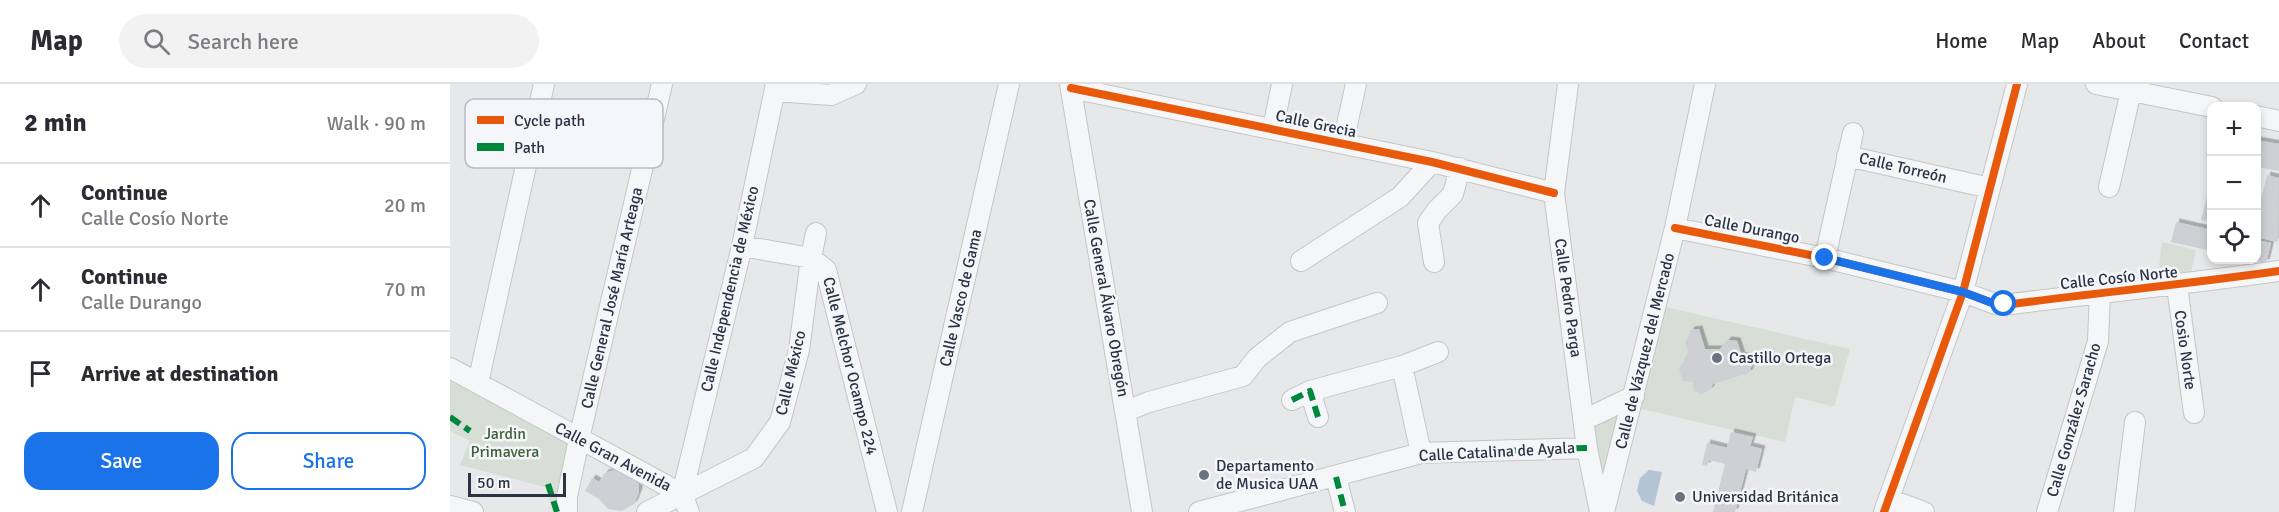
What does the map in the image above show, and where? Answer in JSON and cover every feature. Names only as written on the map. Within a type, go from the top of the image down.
[{"type":"street","points":[[541,99],[544,84]]},
{"type":"street","name":"Calle General José María Arteaga","points":[[658,99],[662,84]]},
{"type":"street","points":[[775,88],[831,95],[856,84]]},
{"type":"street","name":"Calle Vasco de Gama","points":[[912,512],[1009,84]]},
{"type":"street","points":[[1273,128],[1282,84]]},
{"type":"street","points":[[1343,143],[1356,84]]},
{"type":"street","name":"Calle Pedro Parga","points":[[1568,84],[1554,193],[1587,448],[1595,493],[1602,512]]},
{"type":"street","name":"Calle de Vázquez del Mercado","points":[[1602,512],[1634,396],[1675,228],[1705,84]]},
{"type":"street","points":[[1924,512],[1886,505],[1963,292],[2018,84]]},
{"type":"street","points":[[2098,84],[2207,106]]},
{"type":"street","name":"Calle Grecia","points":[[1070,86],[1460,168],[1554,193]]},
{"type":"street","name":"Calle General Álvaro Obregón","points":[[1070,86],[1143,512]]},
{"type":"street","name":"Calle Independencia de México","points":[[685,503],[775,88]]},
{"type":"street","points":[[2109,187],[2131,91]]},
{"type":"street","points":[[2261,117],[2279,121]]},
{"type":"street","points":[[1847,156],[1853,133]]},
{"type":"street","name":"Calle Torreón","points":[[1825,258],[1847,156],[1990,188]]},
{"type":"street","points":[[1301,261],[1400,197],[1432,162]]},
{"type":"street","points":[[478,383],[525,168]]},
{"type":"street","name":"Calle General José María Arteaga","points":[[567,512],[567,497],[579,439],[642,168]]},
{"type":"street","points":[[1434,262],[1428,223],[1452,194],[1460,168]]},
{"type":"street","name":"Calle Durango","points":[[1675,228],[1825,258],[1963,292]]},
{"type":"street","name":"Calle México","points":[[647,512],[685,503],[754,458],[780,423],[799,350],[816,233]]},
{"type":"street","name":"Calle Melchor Ocampo 224","points":[[742,246],[811,258],[826,270],[887,512]]},
{"type":"street","name":"Calle Cosío Norte","points":[[1963,292],[1995,304],[2004,304],[2100,292],[2177,286],[2279,271]]},
{"type":"street","name":"Cosio Norte","points":[[2177,286],[2194,413]]},
{"type":"street","name":"Calle González Saracho","points":[[2047,512],[2098,341],[2100,292]]},
{"type":"street","points":[[1126,411],[1149,402],[1243,375],[1257,358],[1290,332],[1377,303]]},
{"type":"street","points":[[1292,400],[1310,391],[1402,366],[1438,352]]},
{"type":"street","points":[[1402,366],[1421,453]]},
{"type":"street","name":"Calle Gran Avenida","points":[[450,368],[579,439],[685,503]]},
{"type":"street","points":[[1310,391],[1318,417]]},
{"type":"street","points":[[1584,420],[1634,396]]},
{"type":"street","points":[[2124,512],[2135,422]]},
{"type":"street","name":"Calle Catalina de Ayala","points":[[1199,512],[1421,453],[1587,448]]},
{"type":"street","points":[[1336,477],[1345,512]]},
{"type":"green space","points":[[2162,242],[2196,250],[2191,272],[2158,275]]},
{"type":"green space","points":[[1665,307],[1850,349],[1834,407],[1795,397],[1785,442],[1641,409]]},
{"type":"green space","name":"Jardin Primavera","points":[[450,376],[571,444],[561,512],[553,512],[545,487],[460,465],[470,441],[450,431]]},
{"type":"green space","points":[[1620,411],[1599,494],[1592,429]]},
{"type":"water","points":[[1649,470],[1662,472],[1654,506],[1642,501],[1637,491],[1640,478]]},
{"type":"building","points":[[2261,141],[2279,144],[2279,171],[2261,168]]},
{"type":"building","points":[[2267,175],[2279,178],[2278,242],[2261,238],[2261,200]]},
{"type":"building","points":[[2207,197],[2207,221],[2201,220]]},
{"type":"building","points":[[2176,222],[2207,229],[2207,250],[2171,242]]},
{"type":"building","points":[[2261,241],[2271,243],[2266,263],[2261,262]]},
{"type":"building","points":[[1699,329],[1705,349],[1720,349],[1728,340],[1737,341],[1742,356],[1747,356],[1753,362],[1749,373],[1713,384],[1710,390],[1702,394],[1694,391],[1693,382],[1683,381],[1679,370],[1688,352],[1685,343],[1691,330]]},
{"type":"building","points":[[1731,432],[1753,437],[1750,446],[1762,449],[1756,472],[1746,469],[1735,512],[1713,512],[1725,464],[1709,460],[1707,466],[1702,465],[1707,443],[1727,448]]},
{"type":"building","points":[[618,469],[636,478],[639,485],[634,504],[622,511],[608,509],[599,499],[585,491],[592,478],[599,482],[605,473]]},
{"type":"marked path","points":[[1292,400],[1310,391],[1318,417]]},
{"type":"marked path","points":[[450,417],[470,431]]},
{"type":"marked path","points":[[1468,452],[1587,448]]},
{"type":"marked path","points":[[1336,477],[1345,512]]},
{"type":"marked path","points":[[548,484],[557,512]]},
{"type":"cycle path","points":[[1884,512],[1963,292],[2017,84]]},
{"type":"cycle path","points":[[1071,88],[1432,162],[1554,193]]},
{"type":"cycle path","points":[[1675,228],[1825,258],[1963,292],[2004,305],[2279,271]]},
{"type":"place","name":"Castillo Ortega","points":[[1717,358]]},
{"type":"place","name":"Departamento de Musica UAA","points":[[1204,475]]},
{"type":"place","name":"Universidad Británica","points":[[1680,497]]},
{"type":"route","points":[[1825,258],[1963,292],[1995,304],[2004,304]]}]
